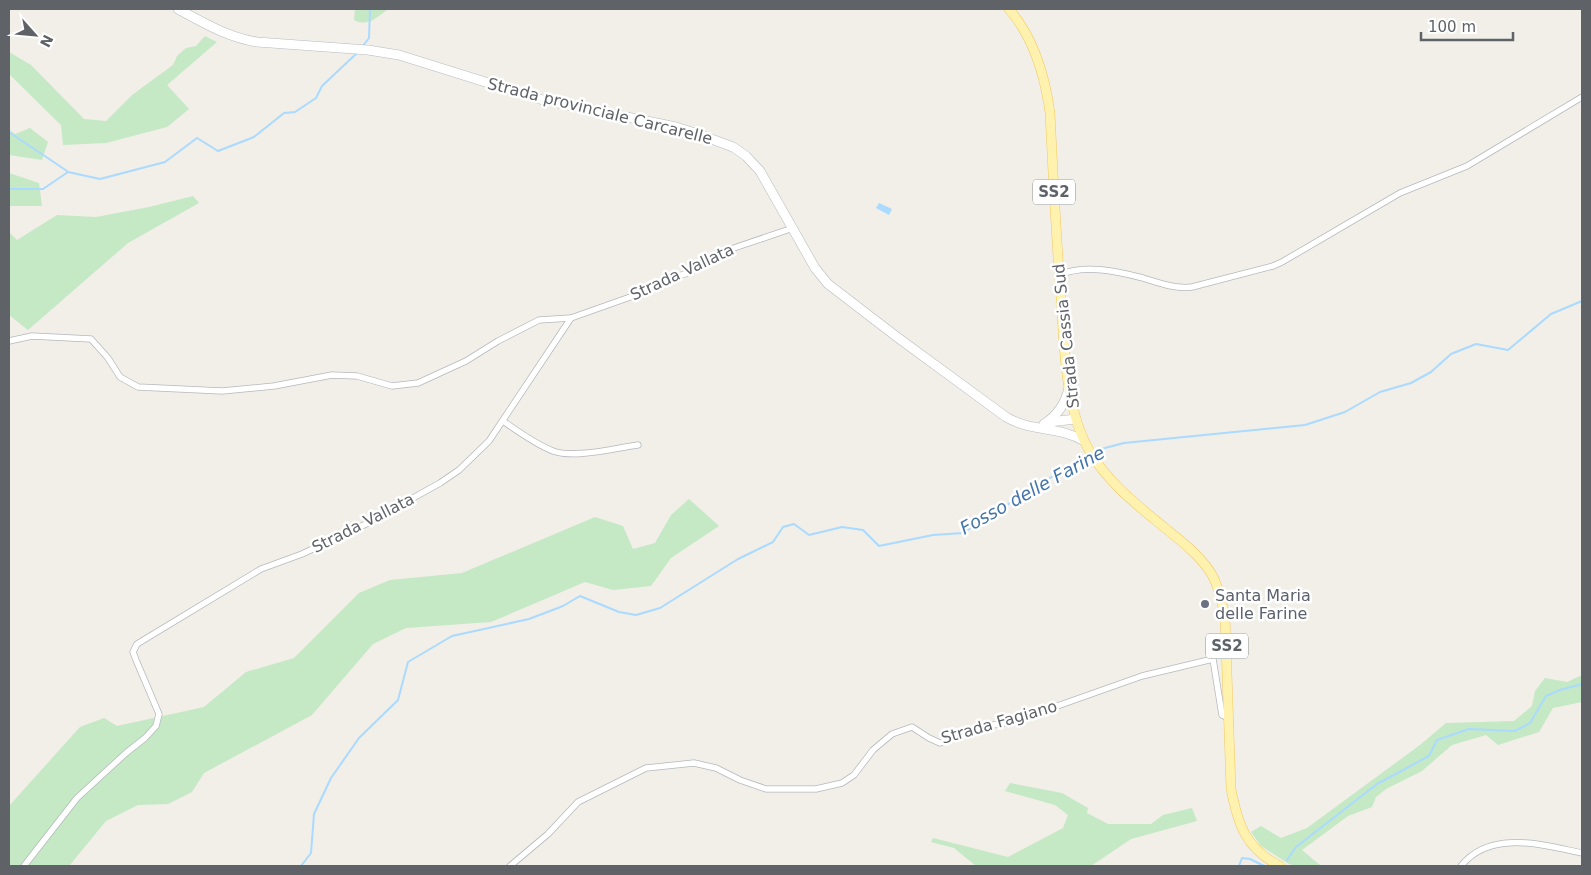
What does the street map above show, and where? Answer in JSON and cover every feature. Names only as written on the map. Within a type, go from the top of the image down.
[{"type":"main road","name":"Strada provinciale Carcarelle","points":[[178,9],[219,31],[238,38],[257,42],[389,53],[542,100],[676,127],[725,143],[746,156],[756,165],[815,268],[828,284],[1006,417],[1020,424],[1070,434],[1084,441]]},
{"type":"main road","name":"Strada Cassia Sud","points":[[1010,9],[1041,66],[1046,87],[1050,113],[1063,336],[1069,384],[1076,418],[1088,450],[1114,483],[1131,500],[1190,547],[1209,570],[1215,581],[1225,616],[1231,789],[1240,824],[1249,840],[1262,855],[1280,866]]},
{"type":"main road","points":[[1044,424],[1060,409],[1066,398],[1069,384]]},
{"type":"main road","points":[[1033,427],[1076,418]]},
{"type":"main road","points":[[1052,430],[1063,427],[1076,418]]},
{"type":"street","points":[[1059,274],[1077,269],[1101,270],[1135,276],[1182,288],[1273,266],[1322,240],[1400,193],[1467,166],[1582,97]]},
{"type":"street","name":"Strada Vallata","points":[[24,866],[77,798],[156,726],[160,714],[133,652],[137,644],[261,569],[302,554],[360,527],[440,483],[459,470],[489,441],[571,318],[633,296],[657,282],[684,274],[725,251],[793,228]]},
{"type":"street","points":[[9,341],[32,336],[91,339],[108,358],[120,377],[138,387],[222,391],[274,386],[332,375],[357,376],[392,386],[418,383],[466,362],[498,341],[539,320],[571,318]]},
{"type":"street","points":[[503,421],[532,441],[554,452],[579,454],[638,445]]},
{"type":"street","name":"Strada Fagiano","points":[[510,866],[548,834],[578,802],[646,768],[694,763],[716,768],[740,780],[766,789],[825,787],[842,783],[854,775],[874,750],[892,734],[912,727],[940,743],[977,728],[1015,721],[1142,676],[1213,659],[1222,715],[1229,718]]},
{"type":"street","points":[[1461,866],[1483,848],[1502,844],[1522,842],[1582,853]]},
{"type":"green space","points":[[355,9],[387,10],[371,21],[363,23],[354,20]]},
{"type":"green space","points":[[205,36],[217,42],[167,85],[189,109],[167,127],[106,143],[63,145],[61,125],[9,74],[9,52],[31,65],[84,119],[106,121],[132,95],[173,65],[177,56],[186,48],[196,46]]},
{"type":"green space","points":[[30,128],[48,142],[42,160],[9,155],[9,130],[15,134]]},
{"type":"green space","points":[[9,173],[39,183],[42,206],[9,206]]},
{"type":"green space","points":[[193,196],[199,203],[128,243],[28,330],[9,315],[9,232],[17,240],[57,215],[96,217]]},
{"type":"green space","points":[[689,499],[719,526],[671,558],[651,586],[613,590],[585,582],[491,622],[406,628],[373,644],[312,715],[204,773],[192,792],[168,804],[138,805],[106,821],[69,866],[9,866],[9,806],[80,727],[104,718],[117,726],[204,707],[246,672],[294,658],[359,593],[390,580],[462,573],[595,517],[623,526],[633,549],[655,543],[671,515]]},
{"type":"green space","points":[[1582,675],[1582,702],[1553,708],[1539,732],[1498,745],[1486,735],[1452,745],[1422,771],[1386,789],[1376,797],[1372,807],[1348,816],[1302,850],[1320,865],[1327,866],[1297,866],[1289,864],[1261,846],[1251,832],[1261,826],[1281,838],[1307,828],[1420,745],[1446,723],[1514,721],[1532,706],[1535,691],[1545,678],[1567,682]]},
{"type":"green space","points":[[1010,783],[1062,793],[1088,808],[1087,813],[1108,824],[1151,824],[1163,815],[1192,808],[1197,821],[1131,839],[1091,866],[976,866],[954,848],[931,842],[933,838],[1008,857],[1063,828],[1068,815],[1055,805],[1005,791]]},
{"type":"water","points":[[879,203],[892,209],[889,215],[876,208]]},
{"type":"waterway","points":[[362,47],[369,38],[370,9]]},
{"type":"waterway","points":[[9,189],[43,189],[68,172],[100,179],[165,162],[197,138],[218,151],[254,137],[284,113],[295,112],[316,98],[322,86],[357,53]]},
{"type":"waterway","points":[[9,132],[67,171]]},
{"type":"waterway","name":"Fosso delle Farine","points":[[1093,453],[1124,443],[1305,425],[1345,412],[1380,392],[1411,383],[1431,372],[1451,354],[1476,344],[1508,350],[1551,314],[1582,301]]},
{"type":"waterway","name":"Fosso delle Farine","points":[[301,866],[311,853],[314,814],[331,778],[359,738],[398,700],[408,662],[452,636],[529,619],[563,606],[580,596],[619,612],[636,615],[660,608],[738,559],[773,542],[783,527],[794,524],[809,535],[842,527],[863,530],[879,546],[933,535],[963,533],[1089,455]]},
{"type":"waterway","points":[[1287,860],[1296,847],[1377,784],[1429,756],[1437,740],[1469,729],[1515,731],[1530,723],[1546,696],[1582,684]]},
{"type":"waterway","points":[[1239,866],[1242,858],[1250,859],[1264,866]]},
{"type":"place","name":"Santa Maria delle Farine","points":[[1205,604]]}]
